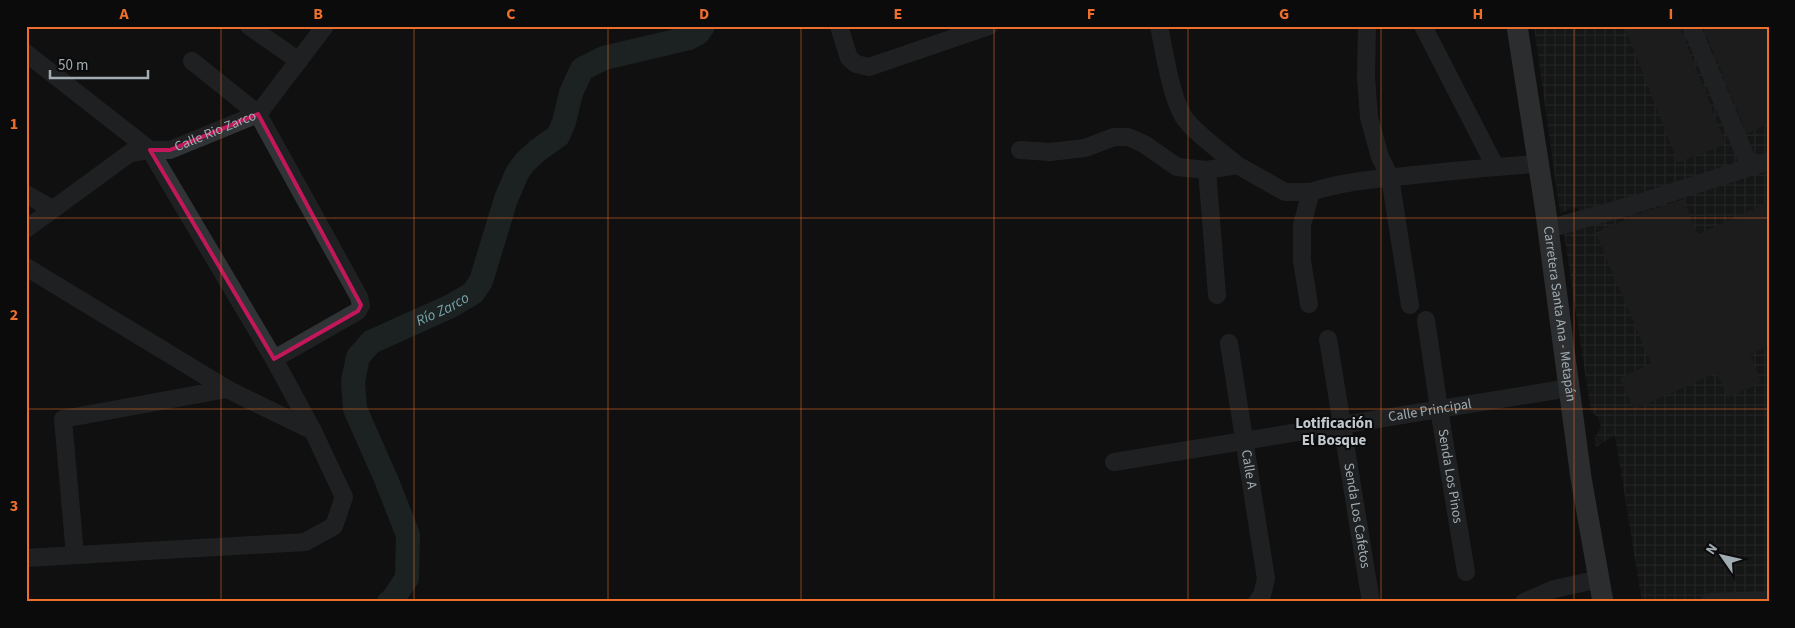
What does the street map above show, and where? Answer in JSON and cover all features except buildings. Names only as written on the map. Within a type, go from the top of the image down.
[{"type":"main road","name":"Carretera Santa Ana - Metapán","points":[[1517,26],[1548,229],[1581,478],[1603,602]]},
{"type":"street","points":[[249,26],[299,61]]},
{"type":"street","name":"Calle Rio Zarco","points":[[26,229],[130,154],[150,150],[170,150],[258,114],[325,26]]},
{"type":"street","points":[[839,26],[849,58],[856,64],[869,67],[989,26]]},
{"type":"street","points":[[1159,26],[1175,98],[1182,116],[1237,165],[1285,192],[1311,192],[1324,188],[1390,178],[1495,166],[1538,164]]},
{"type":"street","points":[[1367,26],[1366,77],[1369,117],[1380,157],[1390,178],[1410,305]]},
{"type":"street","points":[[1422,26],[1495,166]]},
{"type":"street","points":[[1691,26],[1750,167]]},
{"type":"street","points":[[26,53],[150,150],[274,359],[313,431],[344,497],[334,526],[305,542],[26,558]]},
{"type":"street","points":[[192,61],[258,114],[361,304],[358,311],[274,359]]},
{"type":"street","points":[[1020,150],[1050,152],[1085,148],[1114,137],[1128,137],[1144,144],[1177,167],[1207,170],[1237,165]]},
{"type":"street","points":[[1548,229],[1626,207],[1769,161]]},
{"type":"street","points":[[1207,170],[1217,295]]},
{"type":"street","points":[[1309,304],[1302,261],[1302,225],[1311,192]]},
{"type":"street","points":[[26,194],[52,209]]},
{"type":"street","points":[[26,266],[227,389],[313,431]]},
{"type":"street","name":"Senda Los Pinos","points":[[1426,320],[1466,572]]},
{"type":"street","name":"Senda Los Cafetos","points":[[1328,340],[1371,602]]},
{"type":"street","name":"Calle A","points":[[1229,344],[1266,579],[1260,598]]},
{"type":"street","name":"Calle Principal","points":[[1114,462],[1569,388]]},
{"type":"street","points":[[75,555],[63,420],[227,389]]},
{"type":"street","points":[[1524,602],[1554,589],[1600,579]]},
{"type":"street","points":[[1715,601],[1769,600]]},
{"type":"highlighted area","points":[[258,114],[361,305],[358,311],[274,359],[150,150],[170,150]]},
{"type":"shaded area","points":[[1534,26],[1769,26],[1769,602],[1642,602],[1615,435],[1596,447],[1595,438],[1601,426],[1598,417],[1591,412],[1564,233],[1583,224],[1577,207],[1560,213]]},
{"type":"waterway","name":"Río Zarco","points":[[389,602],[407,578],[408,535],[355,409],[353,381],[358,357],[371,342],[451,306],[473,293],[481,281],[506,199],[517,173],[525,162],[538,150],[558,136],[564,122],[571,93],[582,69],[604,58],[689,38],[698,33],[703,26]]},
{"type":"district","name":"Lotificación El Bosque","points":[[1334,432]]}]
